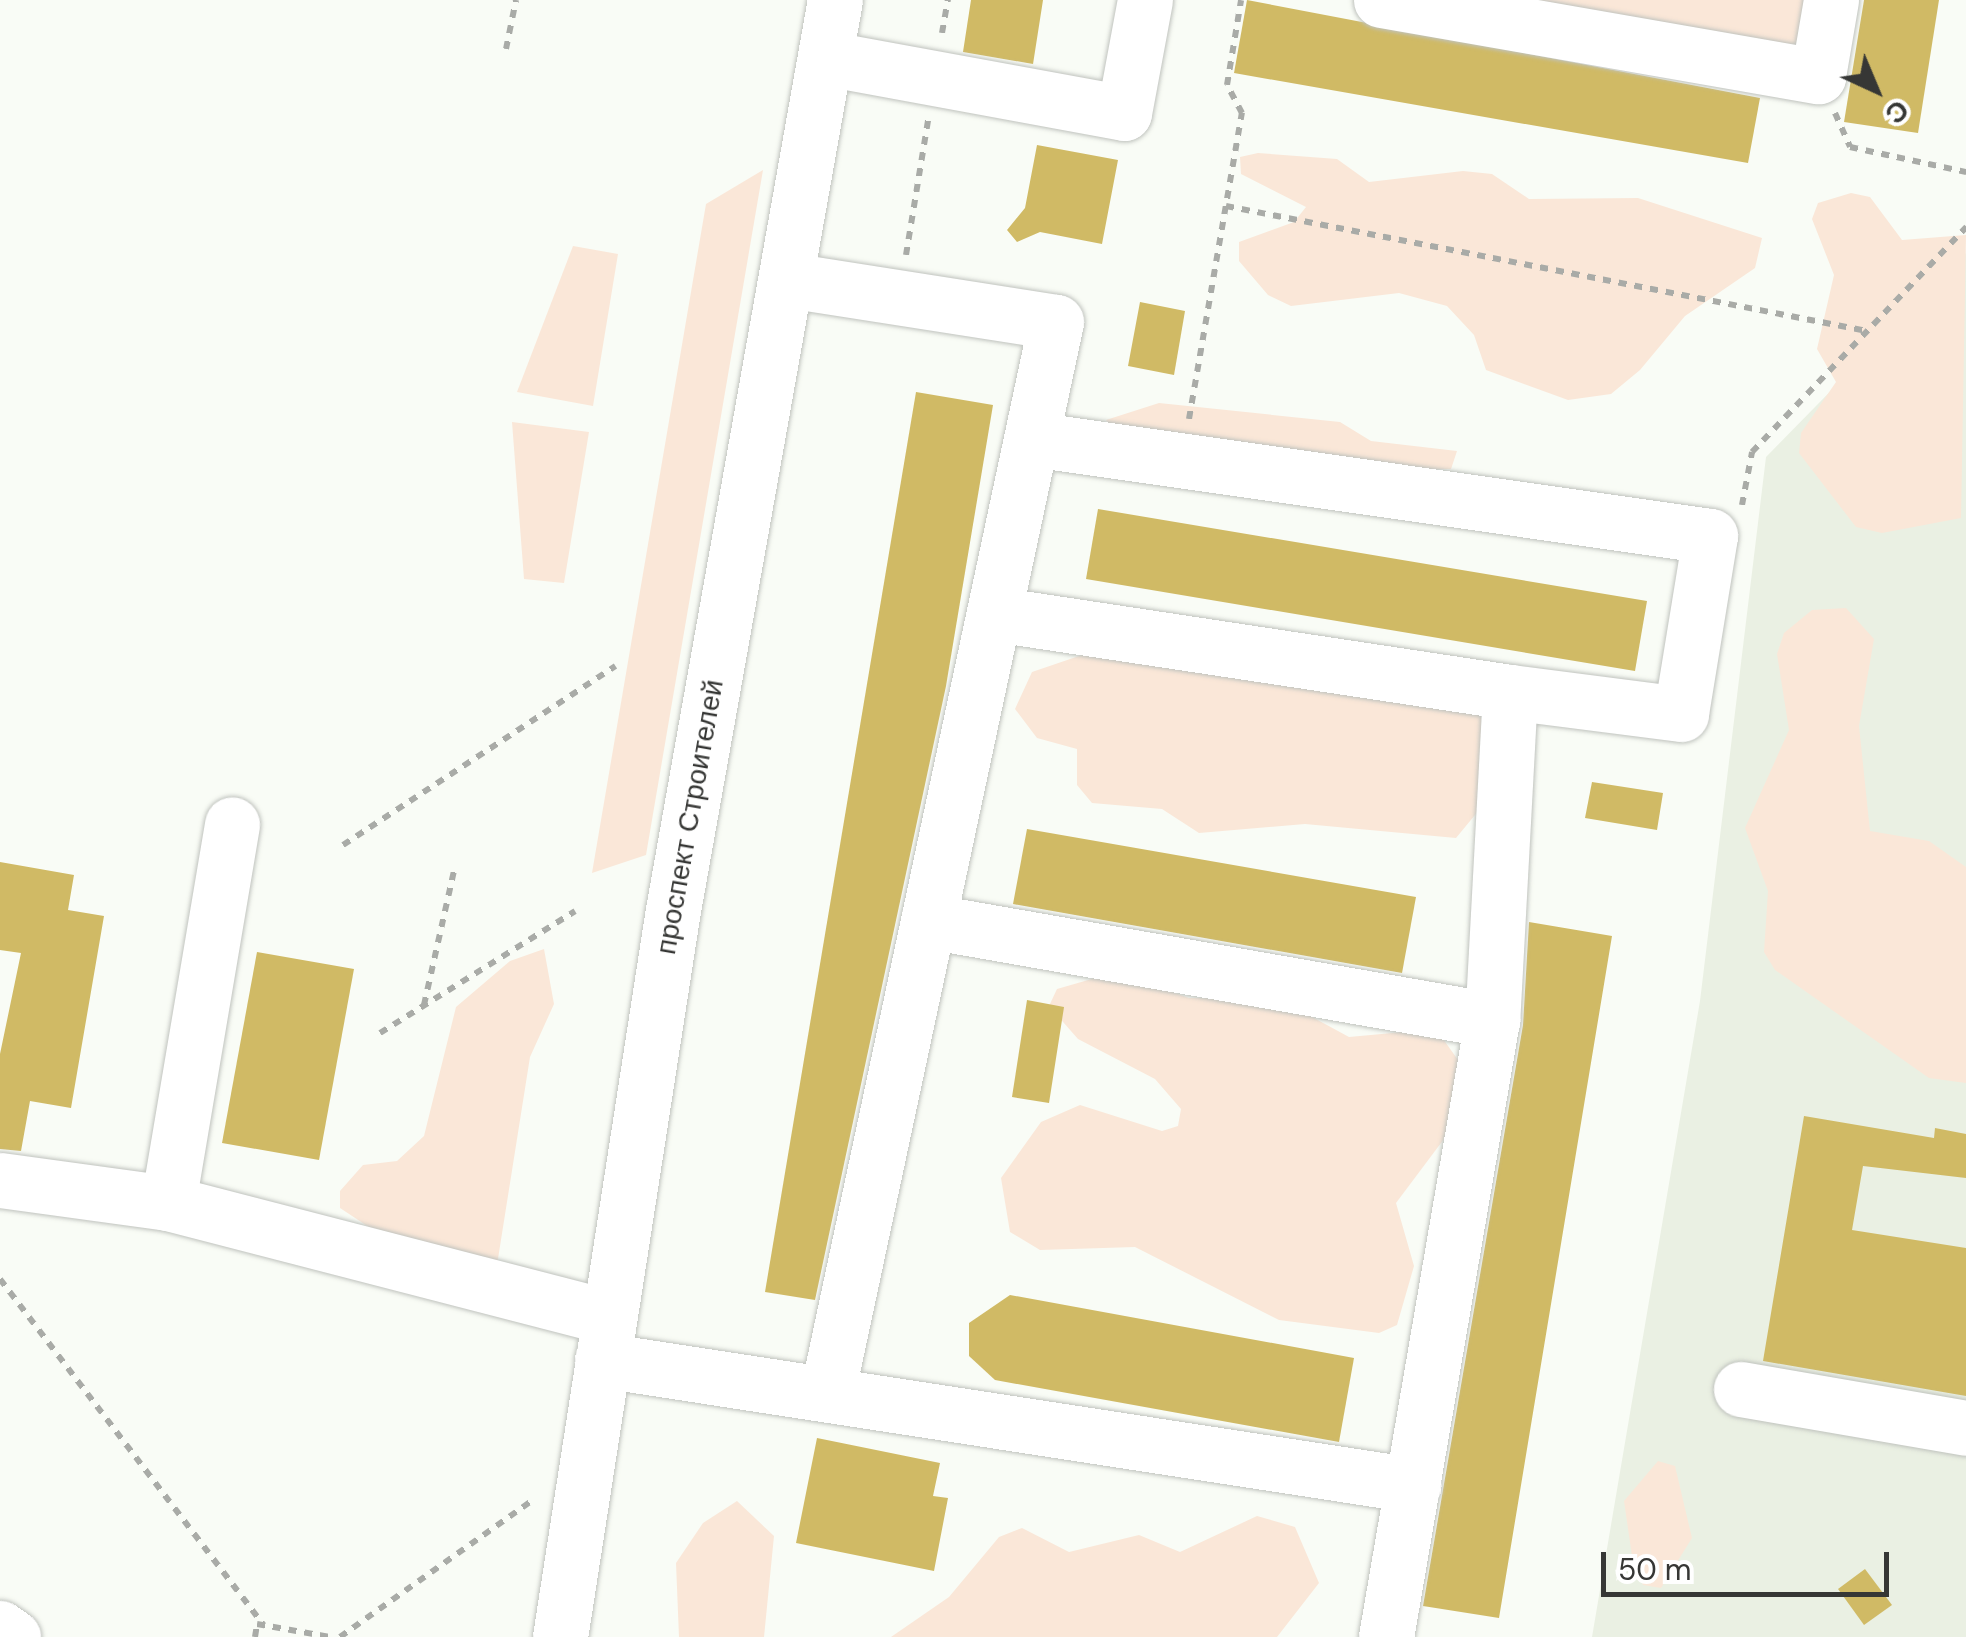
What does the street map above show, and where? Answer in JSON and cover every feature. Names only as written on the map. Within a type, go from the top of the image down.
[{"type":"street","name":"проспект Строителей","points":[[560,1637],[605,1339],[835,0]]},
{"type":"street","points":[[825,58],[1124,113],[1145,0]]},
{"type":"street","points":[[1381,0],[1818,76],[1831,0]]},
{"type":"street","points":[[788,280],[1056,322],[827,1394]]},
{"type":"street","points":[[994,614],[1681,714],[1710,536],[1183,454],[1032,439]]},
{"type":"street","points":[[1386,1637],[1492,1020],[1510,692]]},
{"type":"street","points":[[168,1203],[232,824]]},
{"type":"street","points":[[928,921],[1492,1020]]},
{"type":"street","points":[[0,1180],[168,1203],[605,1339],[827,1394],[1413,1485]]},
{"type":"street","points":[[1740,1389],[1966,1428]]},
{"type":"street","points":[[0,1628],[14,1637]]},
{"type":"path","points":[[506,49],[516,0]]},
{"type":"path","points":[[899,298],[948,0]]},
{"type":"path","points":[[1183,454],[1242,113],[1227,85],[1241,0]]},
{"type":"path","points":[[1818,76],[1850,147],[1966,172]]},
{"type":"path","points":[[1226,206],[1867,331]]},
{"type":"path","points":[[1710,536],[1736,536],[1752,452],[1966,227]]},
{"type":"path","points":[[343,845],[615,666]]},
{"type":"path","points":[[424,1005],[455,866]]},
{"type":"path","points":[[380,1033],[575,911]]},
{"type":"path","points":[[0,1279],[264,1625],[330,1637]]},
{"type":"path","points":[[340,1637],[541,1494]]},
{"type":"path","points":[[254,1637],[264,1625]]},
{"type":"shaded area","points":[[1485,0],[1810,0],[1799,56]]},
{"type":"shaded area","points":[[1258,153],[1337,159],[1369,182],[1463,171],[1492,174],[1529,199],[1638,198],[1762,238],[1755,268],[1685,316],[1640,370],[1611,394],[1568,400],[1486,370],[1474,335],[1447,306],[1399,293],[1291,306],[1268,295],[1239,261],[1239,242],[1294,222],[1306,207],[1241,174],[1240,157]]},
{"type":"shaded area","points":[[763,170],[646,855],[592,873],[706,204]]},
{"type":"shaded area","points":[[1851,193],[1870,197],[1902,240],[1966,235],[1961,518],[1882,533],[1856,527],[1799,453],[1801,433],[1836,382],[1817,349],[1834,275],[1812,219],[1818,203]]},
{"type":"shaded area","points":[[573,246],[618,254],[593,406],[517,392]]},
{"type":"shaded area","points":[[1966,253],[1966,1637],[1592,1637],[1700,1001],[1766,457]]},
{"type":"shaded area","points":[[1159,403],[1340,422],[1371,441],[1457,451],[1451,469],[1239,470],[1122,438],[1106,420]]},
{"type":"shaded area","points":[[512,422],[589,432],[564,583],[524,579]]},
{"type":"shaded area","points":[[1846,608],[1874,639],[1859,726],[1870,831],[1929,841],[1966,867],[1966,1083],[1929,1078],[1775,970],[1764,952],[1768,891],[1745,828],[1789,730],[1777,654],[1784,633],[1812,610]]},
{"type":"shaded area","points":[[1123,641],[1483,705],[1489,798],[1456,838],[1305,824],[1199,833],[1162,809],[1092,803],[1077,785],[1077,749],[1037,738],[1015,709],[1032,672]]},
{"type":"shaded area","points":[[544,949],[554,1004],[530,1057],[497,1265],[402,1249],[340,1208],[340,1191],[363,1165],[397,1161],[424,1136],[456,1007],[510,961]]},
{"type":"shaded area","points":[[1116,972],[1189,998],[1279,999],[1349,1037],[1436,1029],[1480,1091],[1396,1203],[1414,1266],[1397,1325],[1379,1333],[1279,1320],[1135,1247],[1040,1250],[1010,1232],[1001,1178],[1041,1122],[1080,1105],[1162,1131],[1178,1126],[1181,1109],[1155,1079],[1078,1039],[1049,1006],[1057,989]]},
{"type":"shaded area","points":[[1658,1461],[1675,1466],[1692,1538],[1661,1588],[1643,1585],[1633,1563],[1624,1501]]},
{"type":"shaded area","points":[[737,1501],[774,1536],[764,1637],[679,1637],[676,1563],[703,1523]]},
{"type":"shaded area","points":[[1257,1516],[1295,1527],[1319,1583],[1277,1637],[891,1637],[949,1597],[999,1537],[1022,1528],[1069,1552],[1139,1535],[1180,1552]]},
{"type":"building","points":[[971,0],[1043,0],[1033,64],[963,52]]},
{"type":"building","points":[[1247,0],[1760,98],[1748,163],[1234,73]]},
{"type":"building","points":[[1864,0],[1939,0],[1918,133],[1844,122]]},
{"type":"building","points":[[1037,145],[1118,160],[1102,244],[1040,232],[1017,242],[1007,230],[1025,208]]},
{"type":"building","points":[[1140,302],[1185,311],[1174,375],[1128,366]]},
{"type":"building","points":[[916,392],[993,405],[946,686],[815,1300],[765,1292]]},
{"type":"building","points":[[1098,509],[1647,601],[1635,671],[1086,579]]},
{"type":"building","points":[[1592,782],[1663,793],[1657,830],[1585,818]]},
{"type":"building","points":[[1027,829],[1416,897],[1402,973],[1013,904]]},
{"type":"building","points":[[0,862],[74,875],[68,910],[104,916],[71,1108],[30,1101],[21,1151],[0,1149],[0,1054],[21,953],[0,950]]},
{"type":"building","points":[[1529,922],[1612,936],[1499,1618],[1423,1606],[1523,1025]]},
{"type":"building","points":[[257,952],[354,969],[319,1160],[222,1143]]},
{"type":"building","points":[[1027,1000],[1064,1007],[1049,1103],[1012,1097]]},
{"type":"building","points":[[1804,1116],[1934,1138],[1935,1128],[1966,1134],[1966,1178],[1863,1166],[1852,1230],[1966,1248],[1966,1396],[1763,1361]]},
{"type":"building","points":[[1010,1295],[1354,1358],[1339,1442],[995,1380],[969,1356],[969,1323]]},
{"type":"building","points":[[817,1438],[940,1463],[933,1496],[948,1498],[934,1571],[796,1543]]},
{"type":"building","points":[[1865,1569],[1892,1605],[1864,1625],[1838,1589]]}]
